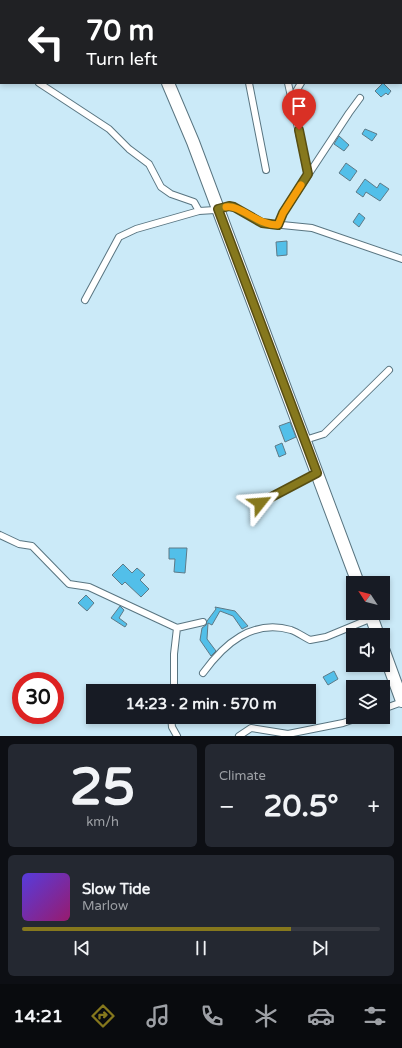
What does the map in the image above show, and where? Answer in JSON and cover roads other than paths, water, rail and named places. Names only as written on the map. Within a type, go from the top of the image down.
[{"type":"highway","points":[[168,84],[305,440],[355,576]]},
{"type":"highway","points":[[390,669],[402,702]]},
{"type":"street","points":[[41,84],[109,129],[129,150],[149,164],[161,187],[171,194],[194,202],[199,211]]},
{"type":"street","points":[[249,84],[266,170]]},
{"type":"street","points":[[288,84],[308,174]]},
{"type":"street","points":[[291,100],[300,84]]},
{"type":"street","points":[[278,225],[283,213],[308,174],[360,98]]},
{"type":"street","points":[[85,300],[118,237],[136,229],[158,224],[199,211],[229,206],[234,207],[262,223],[312,228],[402,259]]},
{"type":"street","points":[[305,440],[324,434],[389,370]]},
{"type":"street","points":[[260,503],[317,473]]},
{"type":"street","points":[[0,535],[19,544],[32,546],[70,584],[90,586],[177,628],[203,622]]},
{"type":"street","points":[[203,673],[226,645],[253,629],[276,628],[291,630],[310,640],[326,637],[361,620]]},
{"type":"street","points":[[174,684],[174,654],[177,628]]},
{"type":"street","points":[[390,706],[402,702]]},
{"type":"street","points":[[239,736],[251,728],[288,734],[346,722]]},
{"type":"street","points":[[172,724],[177,736]]}]
